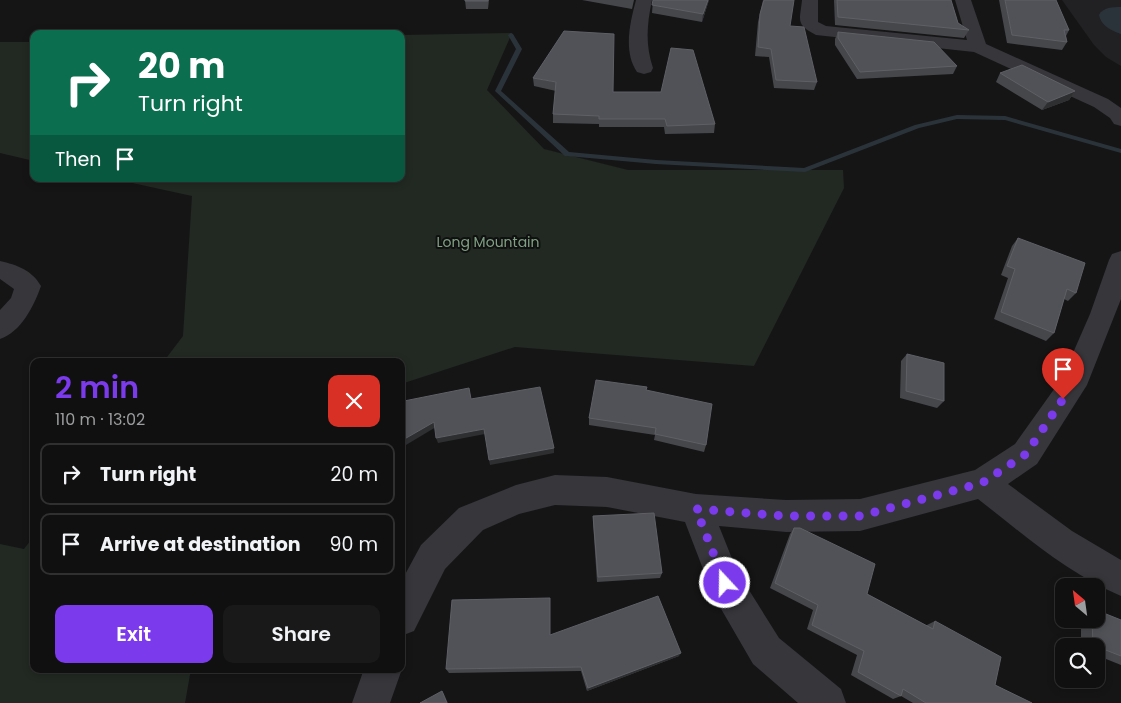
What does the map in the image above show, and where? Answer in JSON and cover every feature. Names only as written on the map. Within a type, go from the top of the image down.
[{"type":"street","points":[[644,0],[636,30],[638,51],[644,68]]},
{"type":"street","points":[[810,0],[809,24],[822,31],[978,48],[1101,103],[1121,120]]},
{"type":"street","points":[[963,0],[978,48]]},
{"type":"street","points":[[405,610],[433,557],[471,520],[516,500],[555,490],[599,492],[696,509],[786,516],[860,516],[982,483],[1026,454],[1072,385],[1103,314],[1121,260]]},
{"type":"street","points":[[0,270],[12,273],[28,286],[22,303],[0,328]]},
{"type":"street","points":[[982,483],[1060,543],[1121,579]]},
{"type":"street","points":[[696,509],[725,583],[766,651],[827,703]]},
{"type":"street","points":[[371,703],[382,673]]},
{"type":"shaded area","points":[[1062,0],[1121,0],[1121,66],[1106,57],[1094,45]]},
{"type":"shaded area","points":[[1121,7],[1121,34],[1104,25],[1099,15],[1106,9]]},
{"type":"green space","name":"Long Mountain","points":[[512,33],[487,90],[544,149],[628,170],[843,170],[844,188],[754,366],[515,347],[405,383],[405,358],[166,358],[183,336],[192,196],[128,182],[405,182],[405,35]]},
{"type":"green space","points":[[0,42],[30,42],[30,160],[0,153]]},
{"type":"green space","points":[[30,541],[30,673],[190,673],[185,703],[0,703],[0,544],[24,549]]},
{"type":"building","points":[[488,0],[488,1],[465,1]]},
{"type":"building","points":[[653,0],[708,0],[703,14],[652,5]]},
{"type":"building","points":[[764,0],[794,0],[790,26],[804,27],[817,82],[776,80],[771,49],[758,47],[760,14]]},
{"type":"building","points":[[837,0],[951,0],[958,23],[969,30],[838,17]]},
{"type":"building","points":[[1005,0],[1056,0],[1069,30],[1064,30],[1067,42],[1012,35]]},
{"type":"building","points":[[564,31],[614,34],[613,92],[661,92],[671,48],[693,50],[715,124],[667,126],[665,119],[599,119],[599,116],[553,114],[556,82],[533,78]]},
{"type":"building","points":[[838,32],[934,42],[957,66],[860,72],[838,38]]},
{"type":"building","points":[[1022,65],[1075,91],[1048,102],[1000,73]]},
{"type":"building","points":[[1018,238],[1085,263],[1076,293],[1067,289],[1054,333],[1001,312],[1015,269],[1007,266]]},
{"type":"building","points":[[907,354],[944,363],[944,401],[906,391]]},
{"type":"building","points":[[596,380],[647,387],[646,390],[712,404],[706,445],[655,434],[656,428],[589,418]]},
{"type":"building","points":[[540,387],[554,448],[489,460],[484,429],[436,438],[434,422],[405,439],[405,401],[469,388],[471,399]]},
{"type":"building","points":[[654,513],[662,573],[598,577],[593,516]]},
{"type":"building","points":[[794,528],[800,528],[875,564],[867,594],[933,629],[935,621],[1001,657],[995,685],[1032,703],[926,703],[903,689],[901,696],[858,672],[864,651],[812,625],[818,605],[775,583]]},
{"type":"building","points":[[658,596],[681,653],[588,688],[581,667],[446,669],[452,600],[550,598],[550,635]]},
{"type":"building","points":[[1105,614],[1121,620],[1121,656],[1105,650],[1105,638],[1093,638],[1092,628],[1105,628]]},
{"type":"building","points":[[442,691],[447,703],[420,703]]},
{"type":"waterway","points":[[511,35],[519,49],[498,91],[567,154],[656,162],[805,170],[917,126],[957,117],[1005,118],[1121,151]]},
{"type":"route","points":[[725,583],[696,509],[786,516],[860,516],[982,483],[1026,454],[1063,399]]}]
